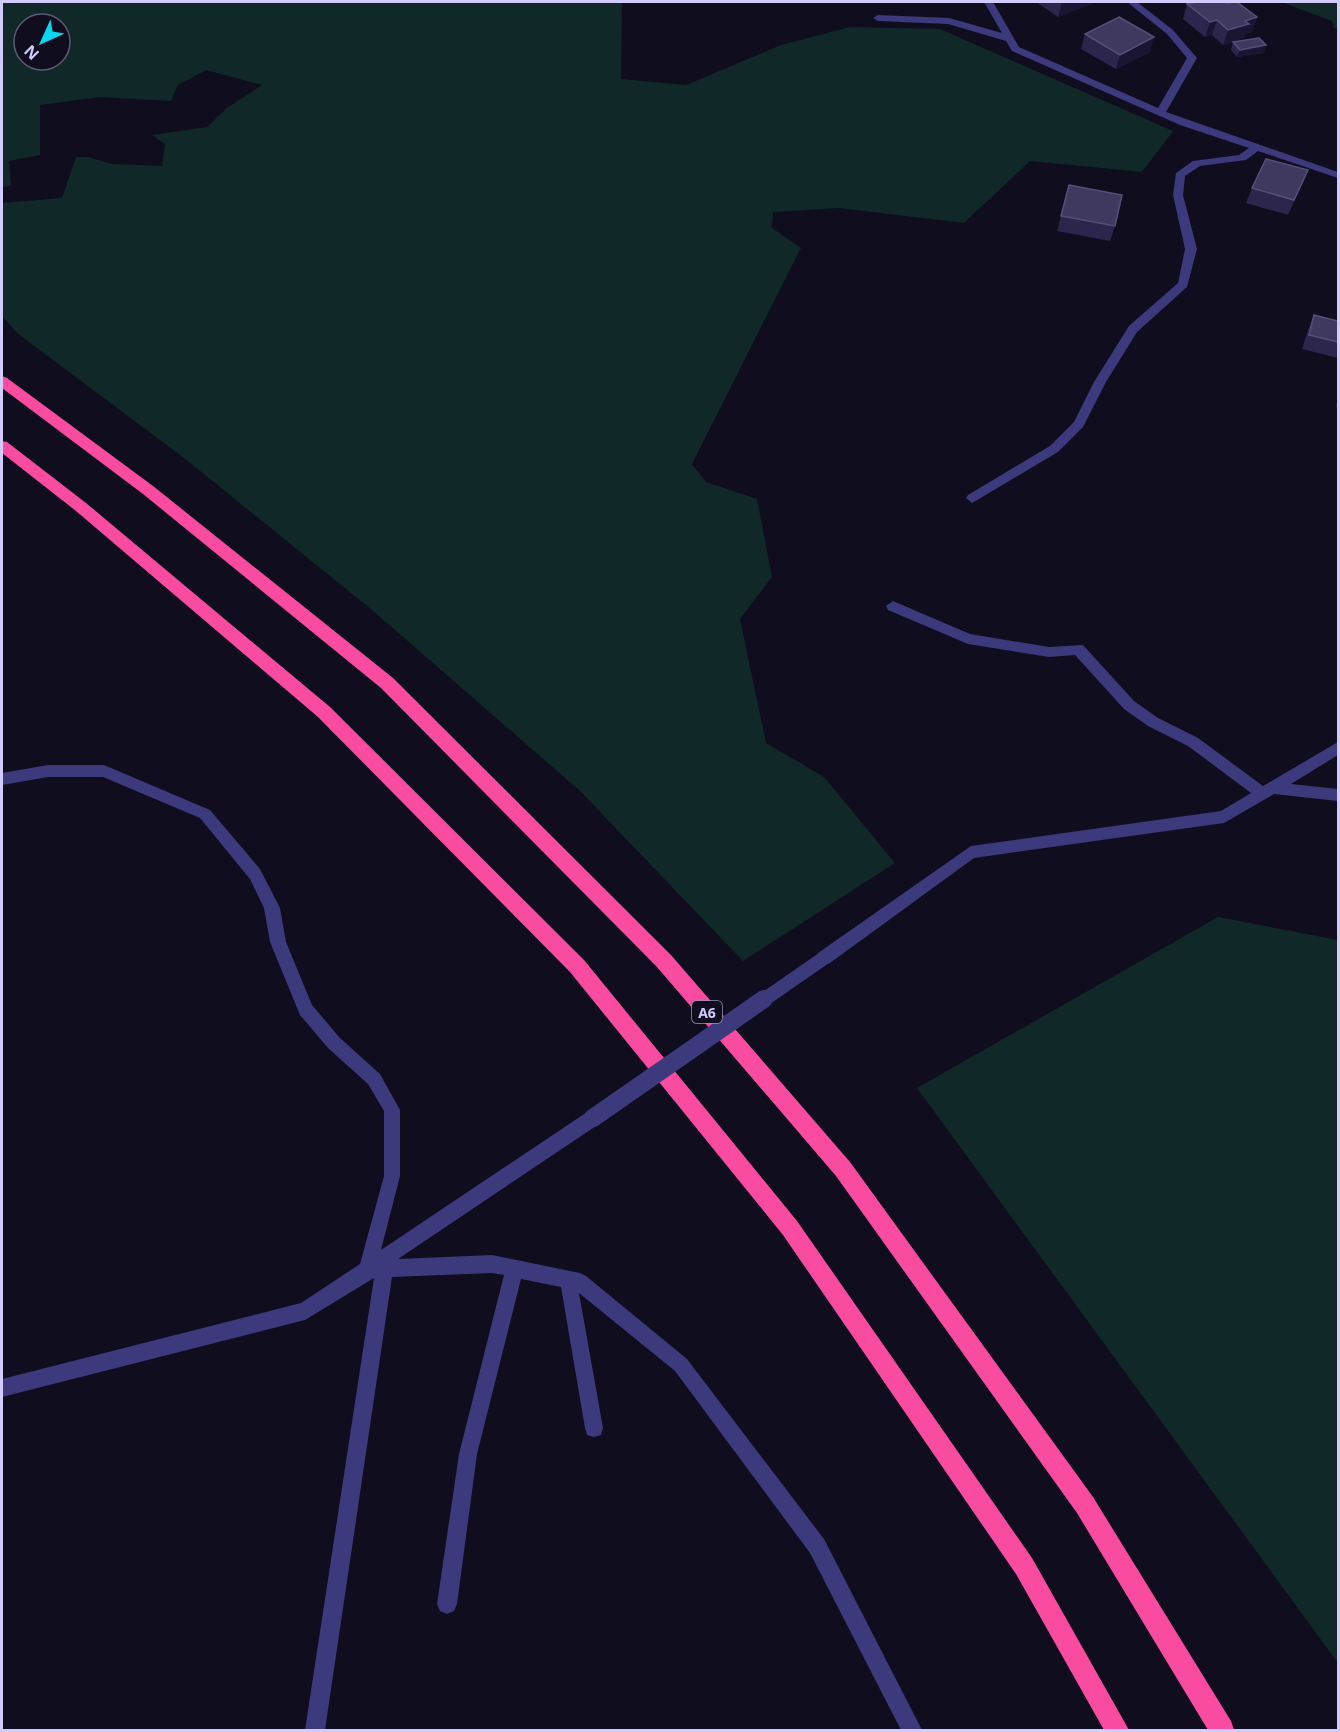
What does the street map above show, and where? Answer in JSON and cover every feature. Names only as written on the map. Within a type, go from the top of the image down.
[{"type":"highway","name":"A6","points":[[2,381],[148,490],[387,683],[664,962],[843,1169],[1085,1505],[1222,1731]]},
{"type":"highway","points":[[2,446],[81,507],[324,712],[577,966],[790,1228],[1024,1566],[1117,1731]]},
{"type":"street","points":[[989,2],[1015,49],[1161,112],[1338,175]]},
{"type":"street","points":[[1132,2],[1170,32],[1192,58],[1161,112]]},
{"type":"street","points":[[878,18],[948,21],[1010,39]]},
{"type":"street","points":[[972,498],[1054,449],[1079,424],[1100,382],[1133,329],[1184,284],[1191,249],[1178,195],[1180,175],[1197,163],[1242,158],[1257,147]]},
{"type":"street","points":[[893,606],[968,639],[1049,652],[1078,649],[1129,705],[1154,722],[1193,742],[1268,791],[1338,795]]},
{"type":"street","points":[[2,1388],[305,1311],[376,1268],[824,958],[971,852],[1224,817],[1338,748]]},
{"type":"street","points":[[2,779],[48,771],[104,771],[205,814],[255,874],[272,908],[278,942],[306,1011],[334,1043],[374,1079],[392,1110],[392,1176],[376,1268],[315,1731]]},
{"type":"street","points":[[376,1268],[492,1264],[580,1282],[681,1365],[817,1546],[912,1731]]},
{"type":"street","points":[[447,1604],[468,1454],[514,1268]]},
{"type":"street","points":[[568,1280],[594,1428]]},
{"type":"green space","points":[[2,2],[622,2],[621,79],[686,85],[781,45],[850,27],[940,29],[1173,131],[1142,172],[1030,161],[964,223],[839,208],[773,212],[772,228],[801,248],[692,464],[706,482],[757,499],[772,577],[740,619],[766,743],[824,777],[895,863],[743,961],[580,791],[372,610],[184,458],[17,333],[2,316],[2,203],[62,198],[76,157],[88,157],[111,164],[162,166],[165,144],[152,135],[207,127],[227,108],[262,85],[206,70],[178,85],[171,101],[100,97],[40,105],[40,155],[9,161],[11,186],[2,187]]},
{"type":"green space","points":[[1281,2],[1338,2],[1338,29],[1334,28],[1332,21]]},
{"type":"green space","points":[[1218,917],[1338,940],[1338,1663],[917,1088]]},
{"type":"building","points":[[1237,2],[1257,17],[1245,21],[1249,24],[1228,30],[1217,20],[1210,22],[1187,4]]},
{"type":"building","points":[[1119,17],[1154,37],[1120,55],[1085,34]]},
{"type":"building","points":[[1259,38],[1266,45],[1240,50],[1233,42]]},
{"type":"building","points":[[1266,159],[1308,170],[1294,200],[1252,188]]},
{"type":"building","points":[[1069,185],[1122,195],[1115,226],[1061,216]]},
{"type":"building","points":[[1314,315],[1338,321],[1338,342],[1309,335]]}]
